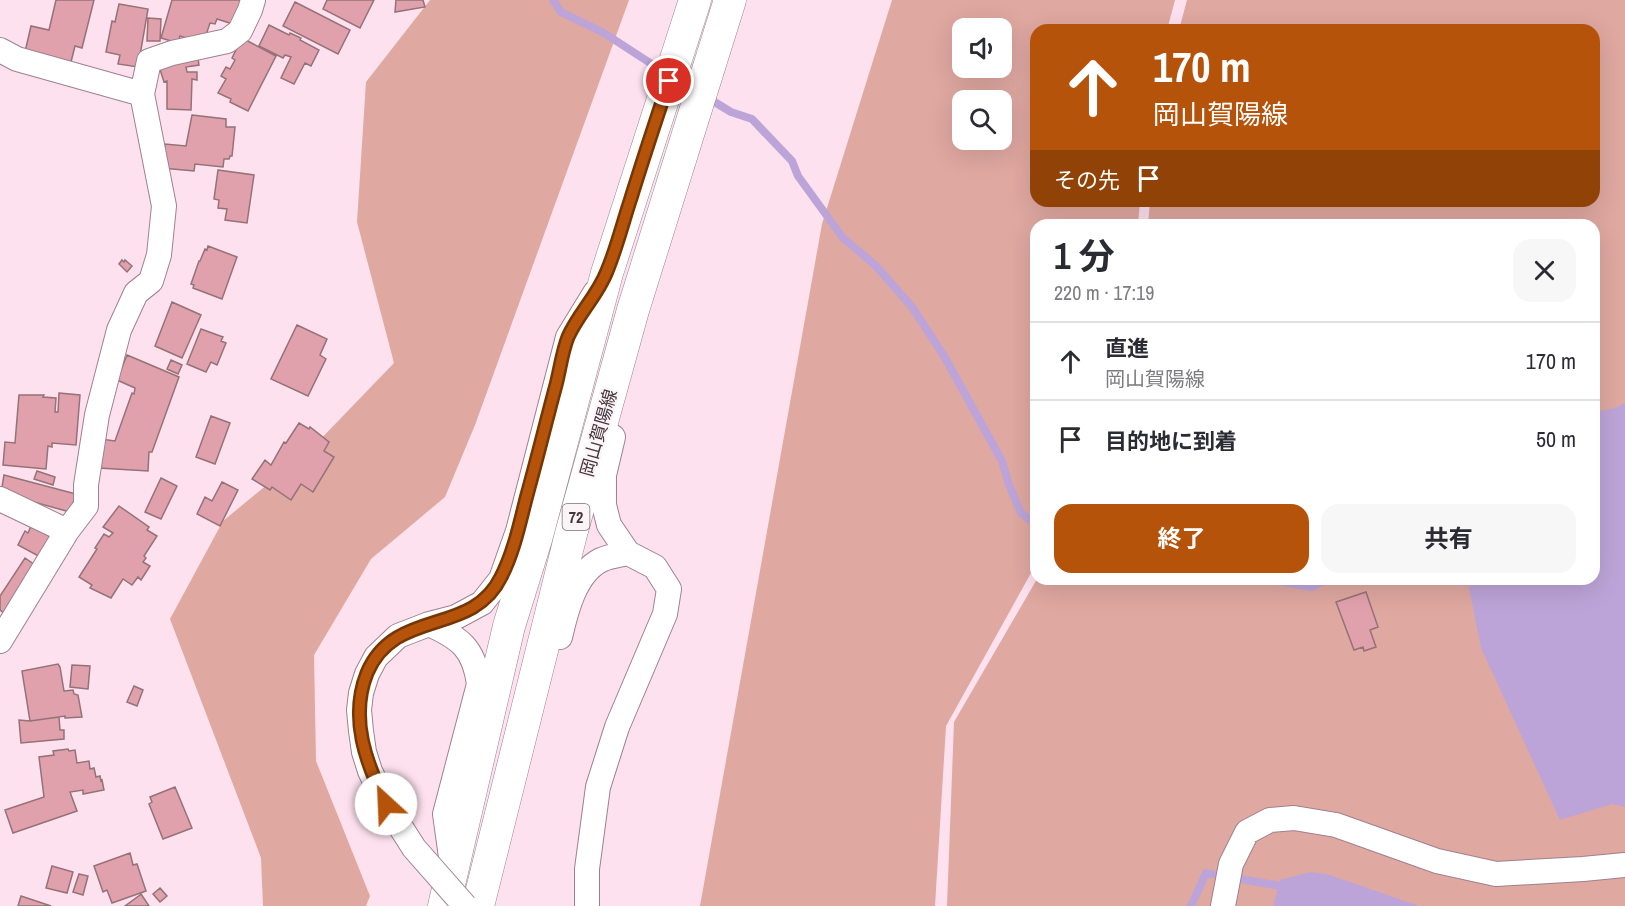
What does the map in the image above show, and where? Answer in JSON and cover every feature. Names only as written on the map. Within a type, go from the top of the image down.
[{"type":"main road","name":"岡山賀陽線","points":[[444,906],[509,626],[536,539],[607,273],[695,0]]},
{"type":"main road","name":"岡山賀陽線","points":[[478,906],[571,534],[633,310],[725,14]]},
{"type":"street","points":[[0,641],[67,531],[86,506],[86,485],[97,415],[119,330],[136,292],[151,281],[159,255],[164,206],[142,94],[149,61],[172,53],[227,41],[240,31],[253,0]]},
{"type":"street","points":[[0,50],[17,59],[142,94]]},
{"type":"street","points":[[465,906],[414,848],[386,804],[370,771],[364,752],[359,710],[361,693],[376,657],[388,644],[410,630],[456,617],[482,603],[501,579],[518,531],[568,337],[607,273]]},
{"type":"street","points":[[587,906],[587,869],[598,787],[616,728],[665,614],[669,589],[655,567],[628,553],[609,525],[604,505],[604,475],[624,392],[633,310]]},
{"type":"street","points":[[0,499],[67,531]]},
{"type":"street","points":[[493,846],[509,822],[527,771],[565,618],[579,582],[589,567],[601,560],[628,553]]},
{"type":"street","points":[[429,624],[452,634],[464,646],[476,666],[479,684],[446,814],[452,871]]},
{"type":"street","points":[[1223,906],[1231,864],[1247,832],[1270,820],[1294,818],[1336,825],[1437,861],[1496,874],[1583,870],[1625,865]]},
{"type":"shaded area","points":[[430,0],[629,0],[475,425],[445,497],[371,559],[314,655],[316,761],[370,896],[366,906],[263,906],[261,858],[170,619],[223,521],[314,446],[394,363],[357,222],[366,82]]},
{"type":"shaded area","points":[[892,0],[1175,0],[1169,24],[1030,24],[1030,207],[1140,207],[1138,219],[1030,219],[1030,575],[946,726],[935,906],[700,906],[822,224]]},
{"type":"shaded area","points":[[1187,0],[1625,0],[1625,906],[947,906],[954,722],[1034,585],[1600,585],[1600,219],[1148,219],[1150,207],[1600,207],[1600,24],[1181,24]]},
{"type":"shaded area","points":[[1625,403],[1625,807],[1612,804],[1560,820],[1481,648],[1468,585],[1600,585],[1600,411]]},
{"type":"shaded area","points":[[1310,872],[1327,874],[1419,906],[1273,906],[1280,880]]},
{"type":"building","points":[[56,0],[94,0],[82,48],[75,46],[71,62],[25,52],[31,26],[49,30]]},
{"type":"building","points":[[172,0],[244,0],[236,25],[217,19],[215,24],[210,23],[205,38],[195,41],[180,36],[178,43],[161,38]]},
{"type":"building","points":[[327,0],[374,0],[360,28],[323,9]]},
{"type":"building","points":[[396,0],[423,0],[425,7],[395,12]]},
{"type":"building","points":[[295,2],[350,30],[338,54],[283,26]]},
{"type":"building","points":[[119,4],[148,9],[138,67],[118,64],[120,55],[106,52],[112,21],[115,22]]},
{"type":"building","points":[[148,18],[161,19],[160,41],[147,41]]},
{"type":"building","points":[[269,25],[301,38],[300,40],[319,50],[311,66],[305,63],[294,84],[281,78],[291,57],[285,55],[283,58],[259,46]]},
{"type":"building","points":[[242,38],[276,56],[248,111],[218,93],[226,79],[221,76],[226,67],[230,69],[235,60],[232,58]]},
{"type":"building","points":[[197,52],[199,65],[186,67],[187,72],[197,72],[197,80],[192,79],[191,110],[167,109],[167,81],[164,82],[158,63]]},
{"type":"building","points":[[192,115],[226,119],[226,127],[235,127],[232,156],[224,159],[223,167],[195,164],[194,171],[162,168],[165,144],[186,146]]},
{"type":"building","points":[[218,170],[254,175],[247,223],[225,220],[227,209],[218,208],[219,200],[214,199]]},
{"type":"building","points":[[208,246],[237,257],[222,299],[193,288],[194,285],[191,284],[199,261]]},
{"type":"building","points":[[122,260],[132,266],[127,272],[119,264]]},
{"type":"building","points":[[172,302],[201,315],[182,358],[155,346]]},
{"type":"building","points":[[297,325],[327,339],[320,355],[326,359],[308,396],[271,379]]},
{"type":"building","points":[[201,329],[223,337],[221,341],[226,343],[217,365],[211,362],[206,372],[187,364]]},
{"type":"building","points":[[127,355],[179,377],[152,452],[149,452],[148,471],[99,468],[101,439],[115,441],[132,393],[134,394],[135,388],[117,380]]},
{"type":"building","points":[[171,360],[182,365],[178,374],[167,369]]},
{"type":"building","points":[[59,393],[80,395],[76,445],[52,443],[52,447],[48,446],[46,469],[3,465],[5,442],[15,443],[19,395],[44,395],[43,397],[56,398],[55,412],[58,412]]},
{"type":"building","points":[[211,416],[230,423],[215,464],[196,457]]},
{"type":"building","points":[[299,423],[309,429],[310,427],[329,442],[324,451],[334,457],[313,492],[301,484],[291,500],[272,487],[270,490],[252,479],[265,460],[271,465],[284,442],[286,443]]},
{"type":"building","points":[[37,471],[55,477],[53,485],[34,479]]},
{"type":"building","points":[[4,475],[76,494],[70,512],[1,493]]},
{"type":"building","points":[[161,478],[177,486],[161,519],[145,512]]},
{"type":"building","points":[[222,482],[238,490],[220,526],[197,514],[205,497],[212,501]]},
{"type":"building","points":[[119,506],[149,527],[147,530],[157,536],[144,556],[146,558],[143,562],[150,566],[141,580],[138,577],[132,585],[123,579],[111,598],[90,588],[92,585],[79,577],[104,534],[109,537],[113,533],[103,527]]},
{"type":"building","points":[[31,526],[55,538],[44,559],[18,545],[25,531],[28,533]]},
{"type":"building","points":[[25,558],[38,567],[7,615],[0,610],[0,596]]},
{"type":"building","points":[[1366,592],[1378,627],[1370,630],[1376,647],[1364,651],[1363,647],[1354,650],[1336,602]]},
{"type":"building","points":[[58,664],[64,691],[73,690],[74,694],[78,695],[82,717],[65,718],[65,716],[30,721],[22,671]]},
{"type":"building","points":[[72,665],[90,666],[88,689],[70,687]]},
{"type":"building","points":[[134,686],[143,690],[137,706],[127,702]]},
{"type":"building","points":[[59,717],[60,730],[64,730],[64,739],[21,743],[19,720],[30,721]]},
{"type":"building","points":[[68,749],[69,751],[75,750],[77,763],[89,761],[90,769],[94,768],[96,777],[100,776],[104,790],[83,794],[83,790],[70,792],[77,811],[13,833],[5,810],[44,797],[39,757],[54,755],[53,751]]},
{"type":"building","points":[[175,787],[192,828],[163,839],[149,804],[152,802],[150,797]]},
{"type":"building","points":[[130,853],[133,865],[137,864],[146,891],[112,903],[107,890],[103,892],[94,866]]},
{"type":"building","points":[[52,866],[73,872],[67,893],[46,888]]},
{"type":"building","points":[[79,874],[88,876],[83,895],[73,892]]},
{"type":"building","points":[[160,888],[167,896],[160,902],[153,894]]},
{"type":"building","points":[[140,895],[149,906],[125,906]]},
{"type":"building","points":[[21,896],[51,906],[18,906]]},
{"type":"waterway","points":[[553,0],[561,12],[604,33],[664,72]]},
{"type":"waterway","points":[[708,98],[731,112],[752,119],[792,161],[798,176],[843,238],[875,265],[912,307],[944,356],[1002,461],[1021,513],[1030,520]]},
{"type":"waterway","points":[[1300,585],[1312,587],[1316,585]]},
{"type":"waterway","points":[[1191,906],[1206,873],[1212,874]]},
{"type":"waterway","points":[[1240,879],[1287,887]]},
{"type":"route","points":[[386,804],[370,771],[364,752],[359,710],[367,674],[376,657],[398,636],[410,630],[456,617],[482,603],[501,579],[518,531],[568,337],[607,273],[669,81]]}]
